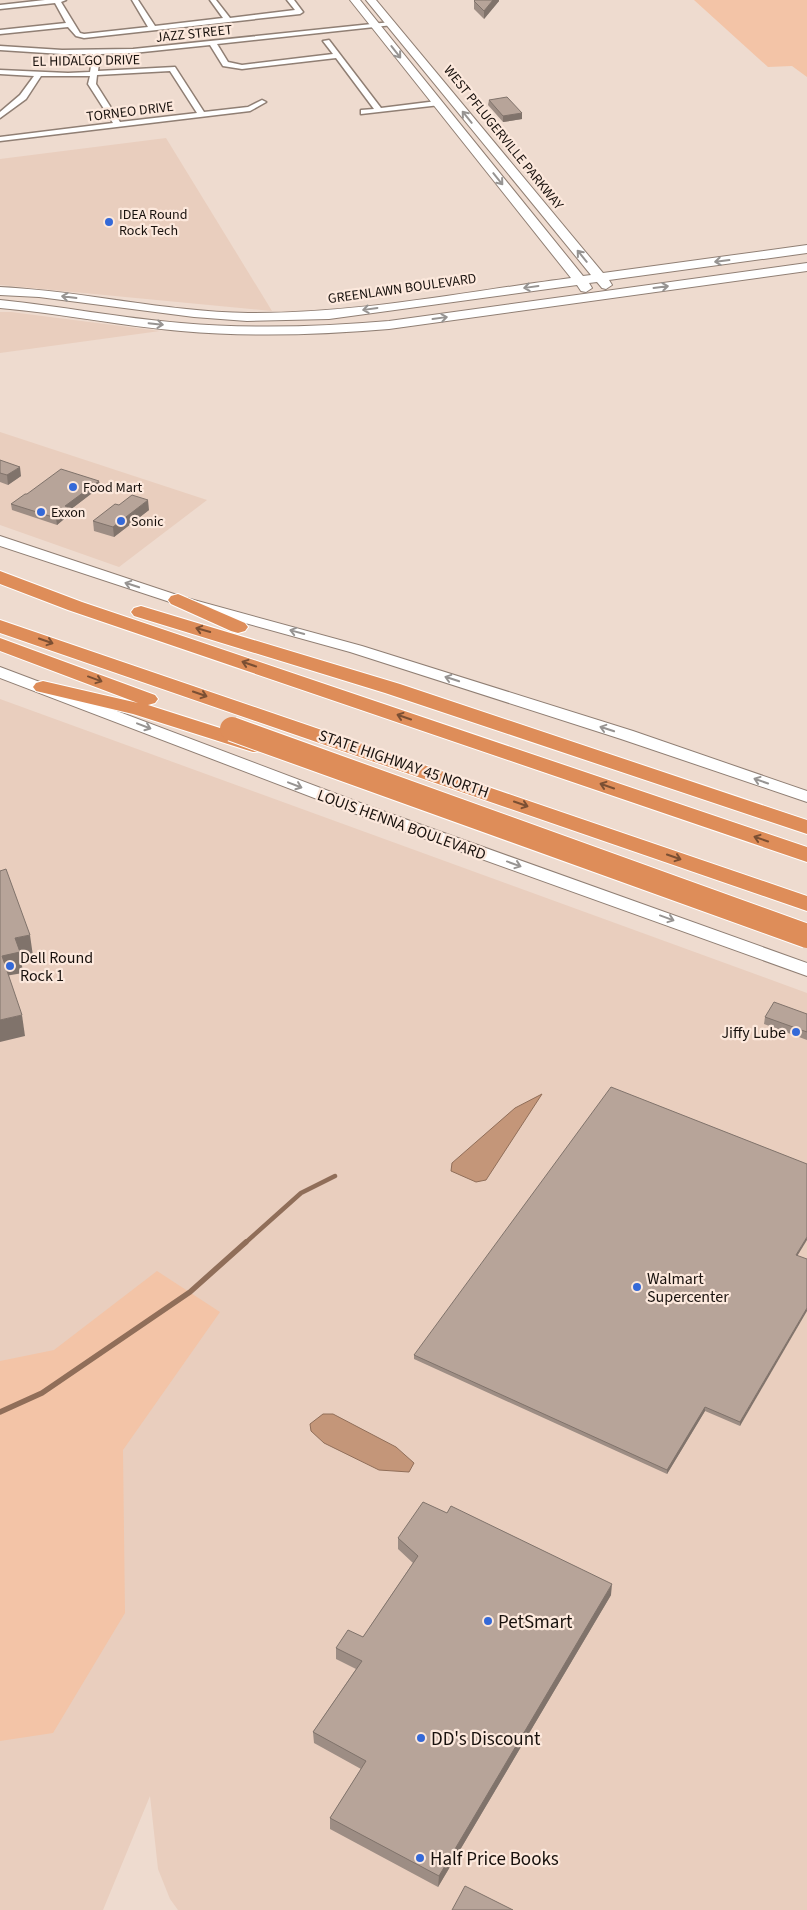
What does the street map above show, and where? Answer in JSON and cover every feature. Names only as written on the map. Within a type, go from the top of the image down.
[{"type":"highway","points":[[0,573],[236,639],[807,825]]},
{"type":"highway","points":[[0,577],[76,606],[807,855]]},
{"type":"highway","points":[[178,600],[241,629],[740,800],[807,825]]},
{"type":"highway","name":"STATE HIGHWAY 45 NORTH","points":[[0,626],[293,725],[807,904]]},
{"type":"highway","points":[[0,644],[807,936]]},
{"type":"highway","points":[[43,687],[139,709],[393,793],[666,896],[807,936]]},
{"type":"main road","name":"WEST PFLUGERVILLE PARKWAY","points":[[355,0],[592,296]]},
{"type":"main road","name":"WEST PFLUGERVILLE PARKWAY","points":[[371,0],[613,293]]},
{"type":"main road","points":[[467,142],[486,139]]},
{"type":"main road","name":"GREENLAWN BOULEVARD","points":[[0,291],[39,293],[194,313],[247,317],[329,315],[807,250]]},
{"type":"main road","name":"GREENLAWN BOULEVARD","points":[[0,304],[67,311],[149,324],[220,330],[321,331],[389,325],[807,267]]},
{"type":"main road","points":[[108,317],[117,303]]},
{"type":"main road","points":[[0,541],[178,600],[356,649],[627,735],[807,797]]},
{"type":"main road","name":"LOUIS HENNA BOULEVARD","points":[[0,672],[356,808],[748,947],[807,970]]},
{"type":"street","points":[[0,7],[63,0]]},
{"type":"street","points":[[135,0],[153,29]]},
{"type":"street","points":[[213,0],[228,20]]},
{"type":"street","points":[[57,1],[70,25],[78,35],[84,36],[300,12],[290,0]]},
{"type":"street","name":"JAZZ STREET","points":[[0,48],[98,52],[133,51],[391,24]]},
{"type":"street","points":[[0,32],[70,25]]},
{"type":"street","points":[[189,25],[211,44],[226,64],[234,66],[242,67],[338,56]]},
{"type":"street","points":[[189,25],[192,35],[200,45]]},
{"type":"street","points":[[192,35],[200,34]]},
{"type":"street","points":[[327,41],[379,110]]},
{"type":"street","points":[[98,52],[92,84],[118,125]]},
{"type":"street","name":"EL HIDALGO DRIVE","points":[[0,72],[94,74],[172,69],[202,115]]},
{"type":"street","points":[[0,116],[23,97],[39,74]]},
{"type":"street","name":"TORNEO DRIVE","points":[[0,139],[250,109],[262,102]]},
{"type":"street","points":[[364,112],[437,103]]},
{"type":"shaded area","points":[[694,0],[807,0],[807,77],[792,66],[768,67]]},
{"type":"shaded area","name":"IDEA Round Rock Tech","points":[[166,138],[272,311],[0,285],[0,159]]},
{"type":"shaded area","points":[[0,312],[11,312],[160,331],[0,353]]},
{"type":"shaded area","points":[[0,432],[207,500],[119,567],[0,525]]},
{"type":"shaded area","points":[[0,699],[807,993],[807,1910],[178,1910],[170,1899],[158,1869],[150,1796],[103,1910],[0,1910]]},
{"type":"shaded area","points":[[542,1094],[486,1180],[476,1182],[451,1171],[452,1163],[515,1108]]},
{"type":"shaded area","points":[[157,1271],[220,1312],[123,1450],[125,1613],[53,1733],[0,1741],[0,1361],[54,1350]]},
{"type":"shaded area","points":[[323,1414],[333,1414],[396,1447],[414,1463],[409,1472],[379,1470],[324,1443],[311,1431],[310,1424]]},
{"type":"building","points":[[475,0],[493,0],[484,11]]},
{"type":"building","points":[[507,97],[522,113],[503,116],[489,100]]},
{"type":"building","points":[[0,460],[20,467],[7,475],[0,473]]},
{"type":"building","points":[[61,469],[99,481],[65,506],[70,507],[56,518],[11,504],[27,494]]},
{"type":"building","points":[[132,495],[148,500],[113,527],[93,521],[115,504],[119,505]]},
{"type":"building","name":"Dell Round Rock 1","points":[[6,869],[30,935],[15,938],[20,952],[2,956],[22,1015],[0,1020],[0,871]]},
{"type":"building","points":[[774,1002],[807,1014],[807,1032],[765,1017]]},
{"type":"building","name":"Walmart Supercenter","points":[[611,1087],[807,1164],[807,1237],[796,1255],[807,1259],[807,1308],[740,1422],[705,1407],[667,1470],[414,1355]]},
{"type":"building","points":[[423,1502],[447,1513],[451,1506],[612,1584],[439,1876],[330,1818],[366,1761],[313,1732],[362,1661],[336,1648],[348,1630],[363,1637],[418,1556],[398,1538]]},
{"type":"building","points":[[465,1886],[513,1910],[452,1910]]},
{"type":"waterway","points":[[244,1244],[301,1193],[335,1176]]},
{"type":"waterway","points":[[0,1412],[42,1393],[190,1292],[246,1242]]},
{"type":"place","name":"IDEA Round Rock Tech","points":[[109,222]]},
{"type":"place","name":"Food Mart","points":[[73,487]]},
{"type":"place","name":"Exxon","points":[[41,512]]},
{"type":"place","name":"Sonic","points":[[121,521]]},
{"type":"place","name":"Dell Round Rock 1","points":[[10,966]]},
{"type":"place","name":"Jiffy Lube","points":[[796,1032]]},
{"type":"place","name":"Walmart Supercenter","points":[[637,1287]]},
{"type":"place","name":"PetSmart","points":[[488,1621]]},
{"type":"place","name":"DD's Discount","points":[[421,1738]]},
{"type":"place","name":"Half Price Books","points":[[420,1858]]}]
